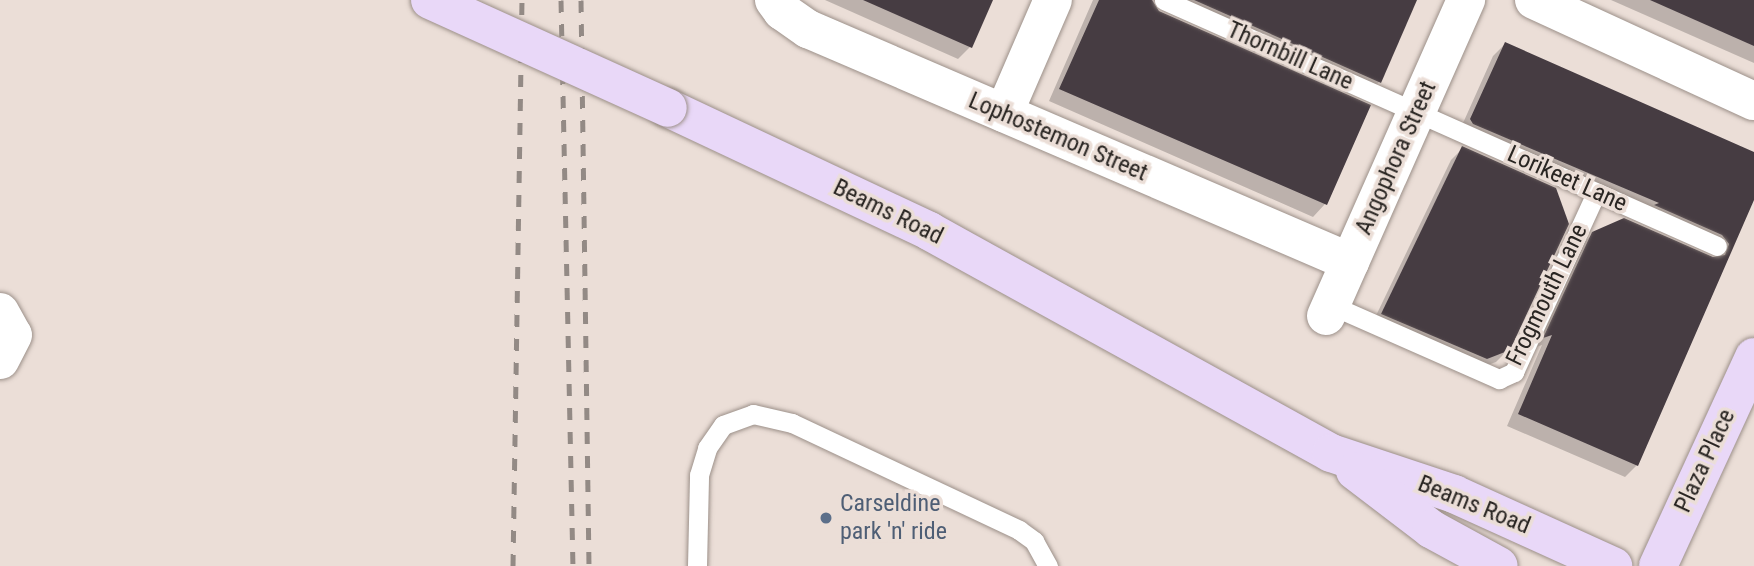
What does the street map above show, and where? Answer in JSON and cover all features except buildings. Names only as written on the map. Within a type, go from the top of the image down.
[{"type":"main road","name":"Beams Road","points":[[430,0],[929,231],[1331,453],[1431,529],[1499,566]]},
{"type":"main road","name":"Plaza Place","points":[[1658,566],[1754,357]]},
{"type":"main road","name":"Beams Road","points":[[1331,453],[1454,494],[1613,566]]},
{"type":"street","name":"Lophostemon Street","points":[[774,0],[782,11],[808,29],[1350,262]]},
{"type":"street","points":[[1004,113],[1053,0]]},
{"type":"street","name":"Angophora Street","points":[[1329,311],[1466,0]]},
{"type":"street","points":[[1534,0],[1754,101]]},
{"type":"street","points":[[0,312],[13,335],[0,360]]},
{"type":"lane","name":"Thornbill Lane","points":[[1164,0],[1416,112]]},
{"type":"lane","name":"Lorikeet Lane","points":[[1416,112],[1717,246]]},
{"type":"lane","name":"Frogmouth Lane","points":[[1329,311],[1499,379],[1514,372],[1596,193]]},
{"type":"lane","points":[[697,566],[699,475],[707,448],[723,425],[753,414],[792,423],[1019,530],[1034,541],[1048,566]]},
{"type":"railway","points":[[513,566],[522,0]]},
{"type":"railway","points":[[561,0],[573,566]]},
{"type":"railway","points":[[581,0],[589,566]]},
{"type":"place","name":"Carseldine park 'n' ride","points":[[826,518]]}]
